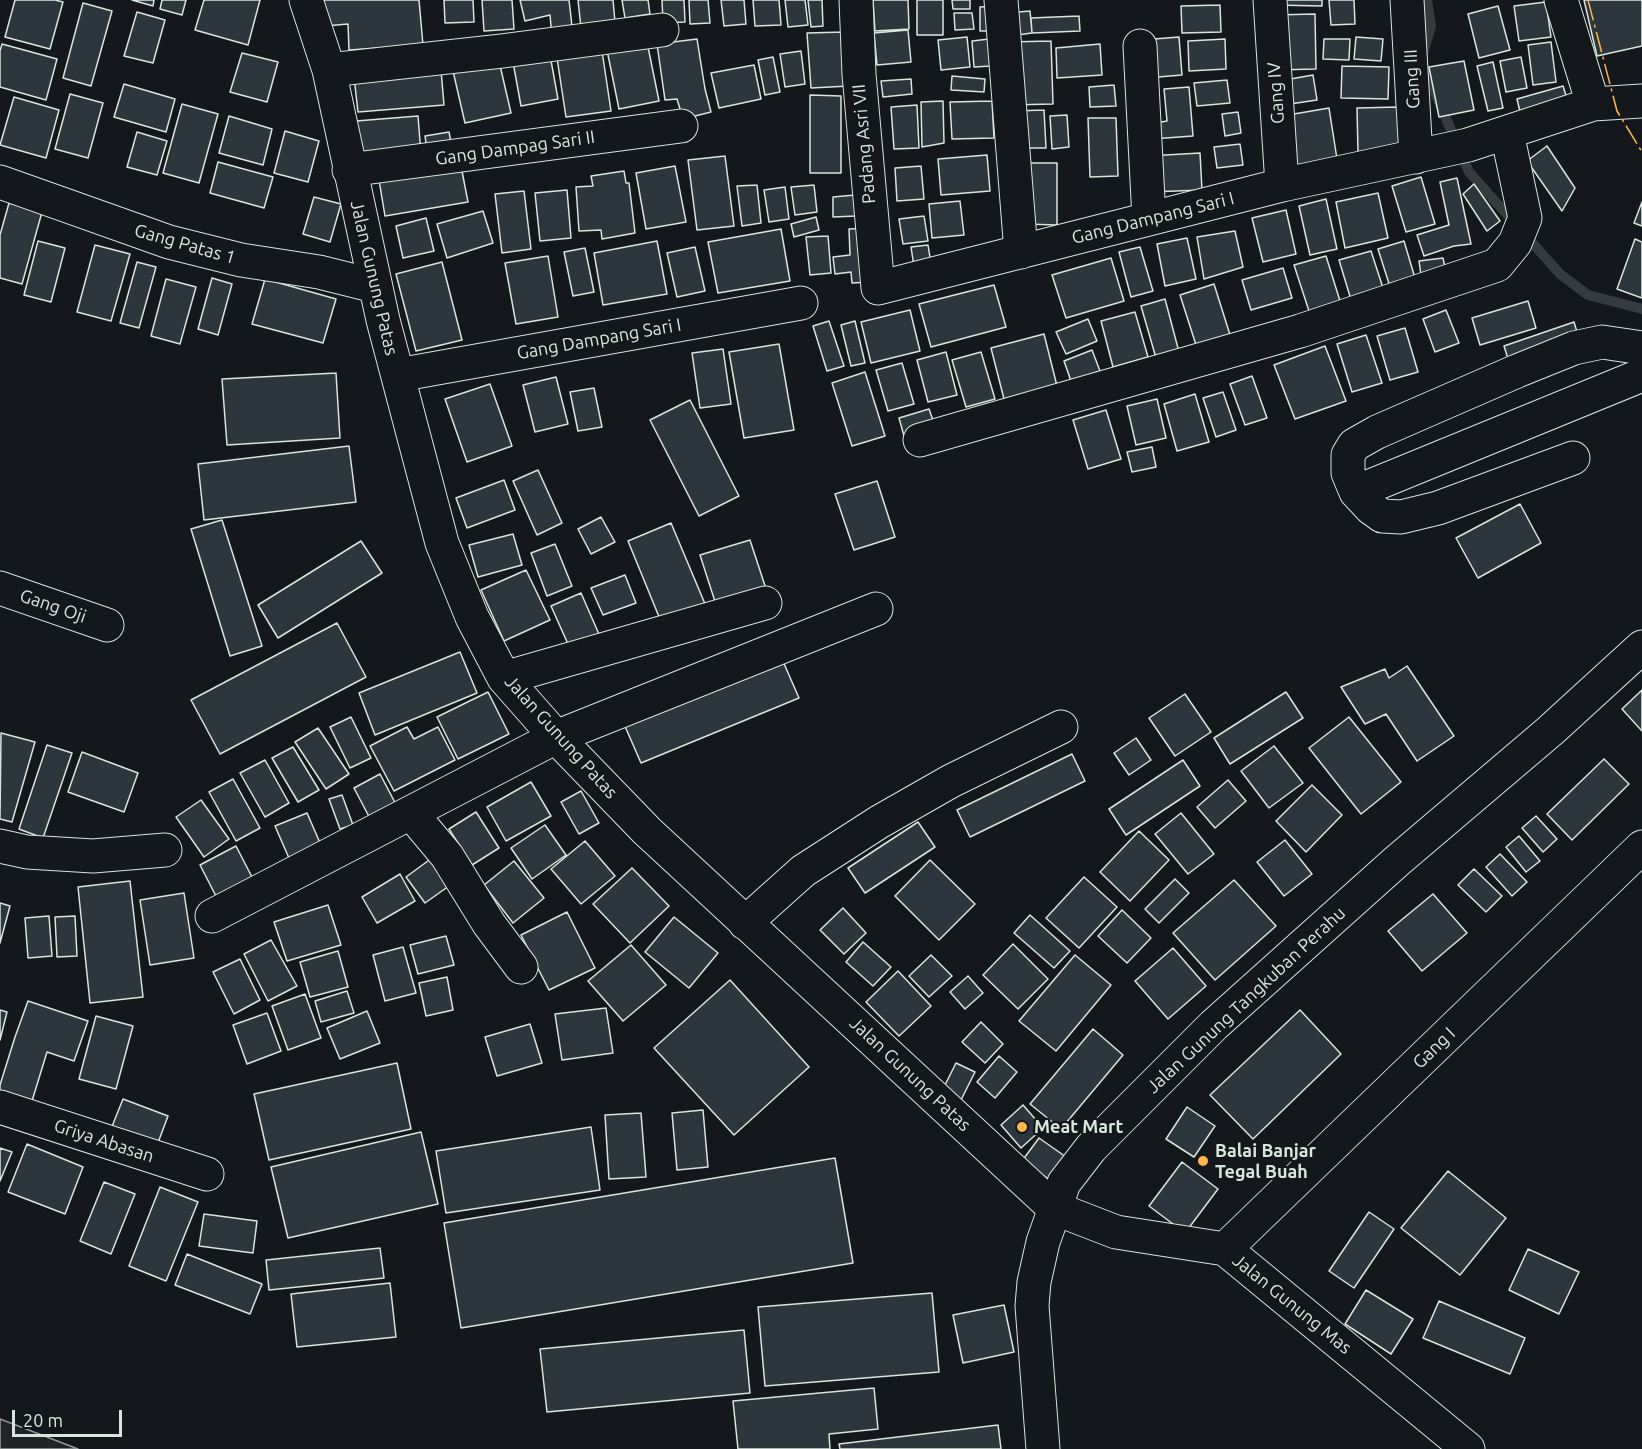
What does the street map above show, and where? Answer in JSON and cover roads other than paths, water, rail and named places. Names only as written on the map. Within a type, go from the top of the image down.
[{"type":"street","name":"Jalan Gunung Patas","points":[[306,0],[328,70],[375,286],[442,543],[472,617],[504,678],[556,737],[647,831],[1054,1208]]},
{"type":"street","name":"Padang Asri VII","points":[[856,0],[860,86],[878,288]]},
{"type":"street","points":[[1001,0],[1021,252]]},
{"type":"street","name":"Gang IV","points":[[1270,0],[1282,185]]},
{"type":"street","name":"Gang III","points":[[1407,0],[1423,156]]},
{"type":"street","points":[[1562,0],[1593,104]]},
{"type":"street","points":[[328,70],[502,51],[662,30]]},
{"type":"street","points":[[1140,46],[1149,219]]},
{"type":"street","name":"Gang Dampang Sari I","points":[[878,288],[1282,185],[1468,145],[1593,104],[1642,101]]},
{"type":"street","name":"Gang Dampag Sari II","points":[[349,170],[681,126]]},
{"type":"street","points":[[920,440],[1300,332],[1497,265],[1515,243],[1525,218],[1508,133]]},
{"type":"street","name":"Gang Patas 1","points":[[0,182],[170,242],[241,260],[319,272],[375,286]]},
{"type":"street","name":"Gang Dampang Sari I","points":[[398,375],[801,303]]},
{"type":"street","points":[[1573,458],[1438,508],[1401,516],[1382,516],[1371,508],[1356,492],[1348,473],[1348,455],[1354,445],[1377,432],[1574,348],[1602,342],[1642,348]]},
{"type":"street","points":[[1356,492],[1642,375]]},
{"type":"street","name":"Gang Oji","points":[[0,588],[107,625]]},
{"type":"street","points":[[504,678],[765,603]]},
{"type":"street","points":[[212,916],[556,737],[876,609]]},
{"type":"street","name":"Jalan Gunung Tangkuban Perahu","points":[[1042,1449],[1032,1306],[1042,1242],[1064,1183],[1091,1148],[1214,1025],[1397,861],[1550,731],[1642,647]]},
{"type":"street","points":[[745,923],[803,871],[879,822],[951,781],[1061,727]]},
{"type":"street","points":[[411,813],[447,856],[489,924],[521,967]]},
{"type":"street","points":[[0,846],[27,852],[93,856],[165,850]]},
{"type":"street","name":"Gang I","points":[[1225,1249],[1642,847]]},
{"type":"street","name":"Griya Abasan","points":[[0,1107],[207,1174]]},
{"type":"street","name":"Jalan Gunung Mas","points":[[1054,1208],[1116,1232],[1225,1249],[1468,1449]]},
{"type":"waterway","points":[[1427,0],[1431,26],[1421,60],[1469,172],[1560,274],[1588,295],[1642,309]]},
{"type":"place","name":"Meat Mart","points":[[1022,1127]]},
{"type":"place","name":"Balai Banjar Tegal Buah","points":[[1203,1161]]}]
